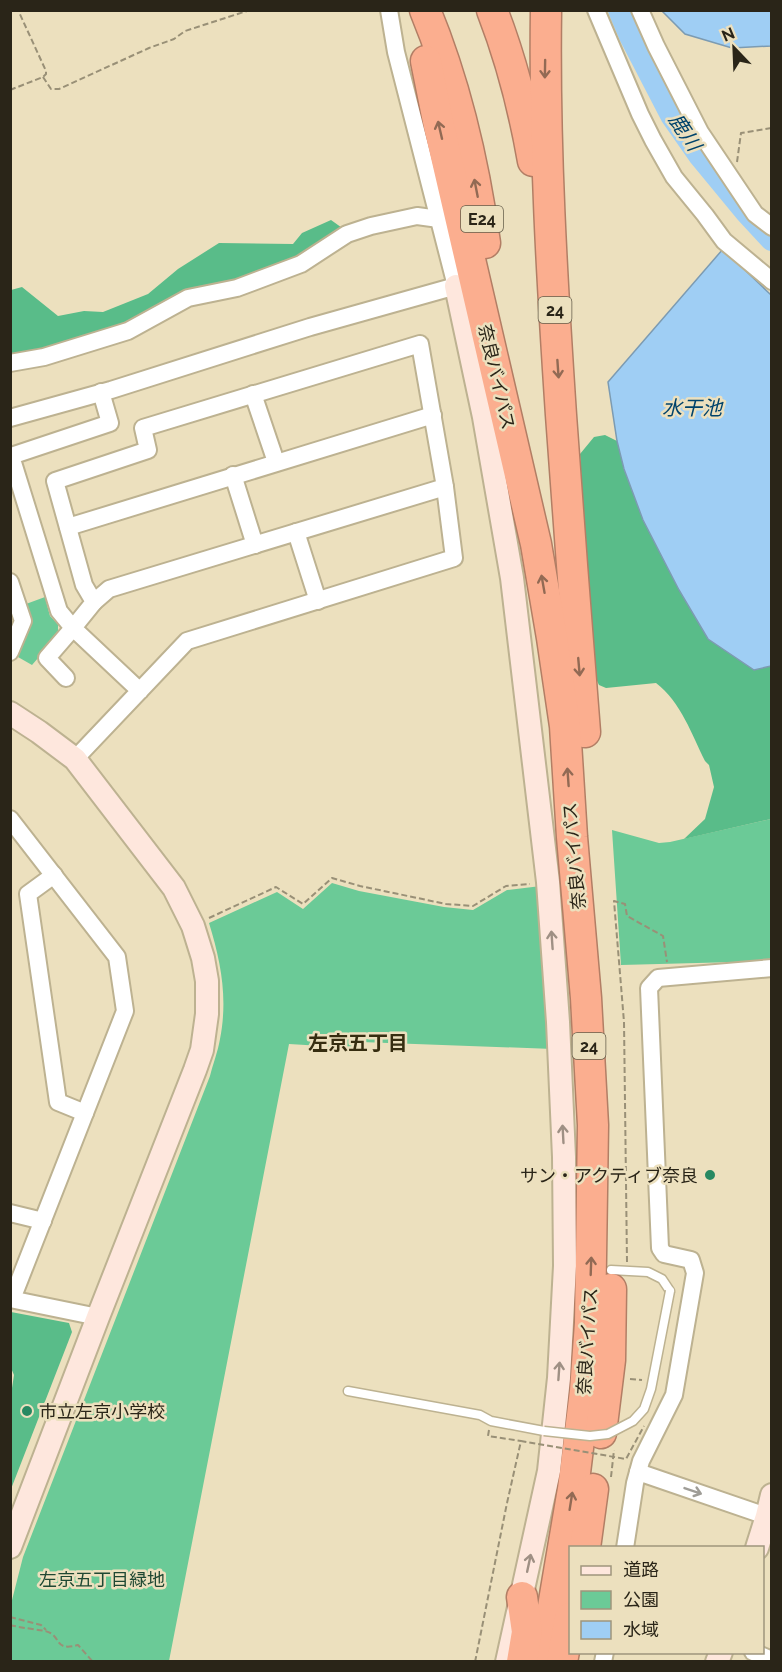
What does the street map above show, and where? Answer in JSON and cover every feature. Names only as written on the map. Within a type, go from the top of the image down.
[{"type":"highway","name":"E24","points":[[425,10],[451,83],[475,180],[510,433]]},
{"type":"highway","points":[[492,10],[513,72],[528,130],[542,215],[556,337]]},
{"type":"highway","name":"奈良バイパス","points":[[546,10],[548,186],[556,337],[609,1060],[619,1270],[610,1360],[585,1546]]},
{"type":"highway","name":"奈良バイパス","points":[[426,61],[536,544],[565,726],[586,998],[593,1125],[590,1323],[585,1391],[573,1489],[553,1608],[538,1662]]},
{"type":"highway","points":[[522,1597],[527,1632],[522,1662]]},
{"type":"highway","points":[[562,1662],[569,1624]]},
{"type":"street","points":[[389,10],[396,52],[456,286],[484,417],[512,578],[548,882],[564,1157],[565,1266],[559,1378],[549,1471],[507,1662]]},
{"type":"street","points":[[596,10],[640,114],[674,177],[724,241],[771,281]]},
{"type":"street","points":[[640,10],[700,132],[755,214],[771,227]]},
{"type":"street","points":[[10,363],[44,357],[128,331],[188,298],[237,288],[301,264],[347,234],[417,216],[438,219]]},
{"type":"street","points":[[10,418],[310,327],[456,286]]},
{"type":"street","points":[[75,759],[188,641],[454,558],[445,487],[420,344],[143,428],[148,450],[55,481],[84,585],[94,602]]},
{"type":"street","points":[[101,392],[110,423],[11,456],[59,611],[73,628],[140,692]]},
{"type":"street","points":[[253,394],[276,462]]},
{"type":"street","points":[[68,526],[433,415]]},
{"type":"street","points":[[233,476],[255,545]]},
{"type":"street","points":[[66,678],[47,658],[94,602],[109,589],[445,487]]},
{"type":"street","points":[[296,532],[318,601]]},
{"type":"street","points":[[10,582],[23,621],[10,652]]},
{"type":"street","points":[[10,713],[75,759],[174,888],[193,926],[203,958],[208,998],[205,1034],[195,1070],[10,1547]]},
{"type":"street","points":[[10,819],[117,957],[124,1011],[11,1299],[98,1317]]},
{"type":"street","points":[[54,875],[28,894],[58,1102],[85,1113]]},
{"type":"street","points":[[625,1546],[641,1461],[675,1395],[695,1273],[691,1260],[664,1254],[660,1248],[649,988],[658,978],[771,968]]},
{"type":"street","points":[[10,1213],[43,1221]]},
{"type":"street","points":[[638,1472],[770,1509],[758,1546]]},
{"type":"street","points":[[756,1654],[771,1660]]},
{"type":"lane","points":[[348,1391],[480,1415],[491,1421],[544,1431],[590,1436],[608,1434],[633,1421],[644,1409],[651,1389],[670,1291],[662,1279],[648,1272],[619,1270]]},
{"type":"path","points":[[10,90],[46,74],[18,10]]},
{"type":"path","points":[[43,77],[51,89],[59,89],[174,39],[185,31],[250,10]]},
{"type":"path","points":[[730,178],[736,168],[741,133],[771,128]]},
{"type":"path","points":[[204,920],[276,887],[303,904],[332,878],[446,904],[473,906],[506,886],[548,882]]},
{"type":"path","points":[[619,1270],[624,1022],[614,901],[625,904],[627,916],[663,936],[668,972]]},
{"type":"path","points":[[491,1421],[488,1436],[626,1459],[647,1420]]},
{"type":"path","points":[[475,1662],[521,1441]]},
{"type":"path","points":[[611,1476],[615,1443]]},
{"type":"path","points":[[10,1617],[41,1625],[56,1637],[62,1646],[70,1648],[78,1645],[93,1662]]},
{"type":"path","points":[[10,1625],[47,1631]]},
{"type":"green space","points":[[331,220],[345,230],[299,258],[127,325],[43,352],[11,357],[11,290],[22,287],[58,316],[84,311],[103,312],[148,294],[178,269],[219,243],[293,244],[302,233]]},
{"type":"green space","points":[[605,435],[617,441],[624,469],[643,520],[679,590],[708,639],[754,670],[771,666],[771,819],[684,839],[705,819],[714,787],[709,765],[685,719],[665,691],[656,683],[606,688],[599,685],[595,677],[580,454],[594,437]]},
{"type":"green space","points":[[45,597],[50,616],[58,624],[58,635],[32,665],[18,657],[32,622],[26,604]]},
{"type":"green space","points":[[771,819],[771,961],[621,965],[612,830],[659,843]]},
{"type":"green space","name":"左京五丁目緑地","points":[[332,883],[359,891],[444,907],[473,910],[507,890],[541,886],[553,1049],[361,1042],[355,1048],[289,1044],[169,1661],[11,1662],[11,1604],[23,1557],[210,1076],[218,1048],[223,1009],[222,980],[209,923],[277,892],[303,909]]},
{"type":"green space","name":"市立左京小学校","points":[[11,1312],[69,1323],[72,1332],[11,1489],[10,1401],[14,1375],[11,1368]]},
{"type":"water","points":[[662,11],[771,11],[771,46],[732,48],[685,34]]},
{"type":"water","name":"水干池","points":[[723,249],[771,295],[771,666],[754,670],[708,639],[679,590],[643,520],[624,469],[617,441],[608,382]]},
{"type":"waterway","name":"鹿川","points":[[620,10],[672,115],[700,155],[772,239]]},
{"type":"place","name":"サン・アクティブ奈良","points":[[710,1175]]},
{"type":"place","name":"市立左京小学校","points":[[27,1411]]},
{"type":"district","name":"左京五丁目","points":[[358,1043]]}]
